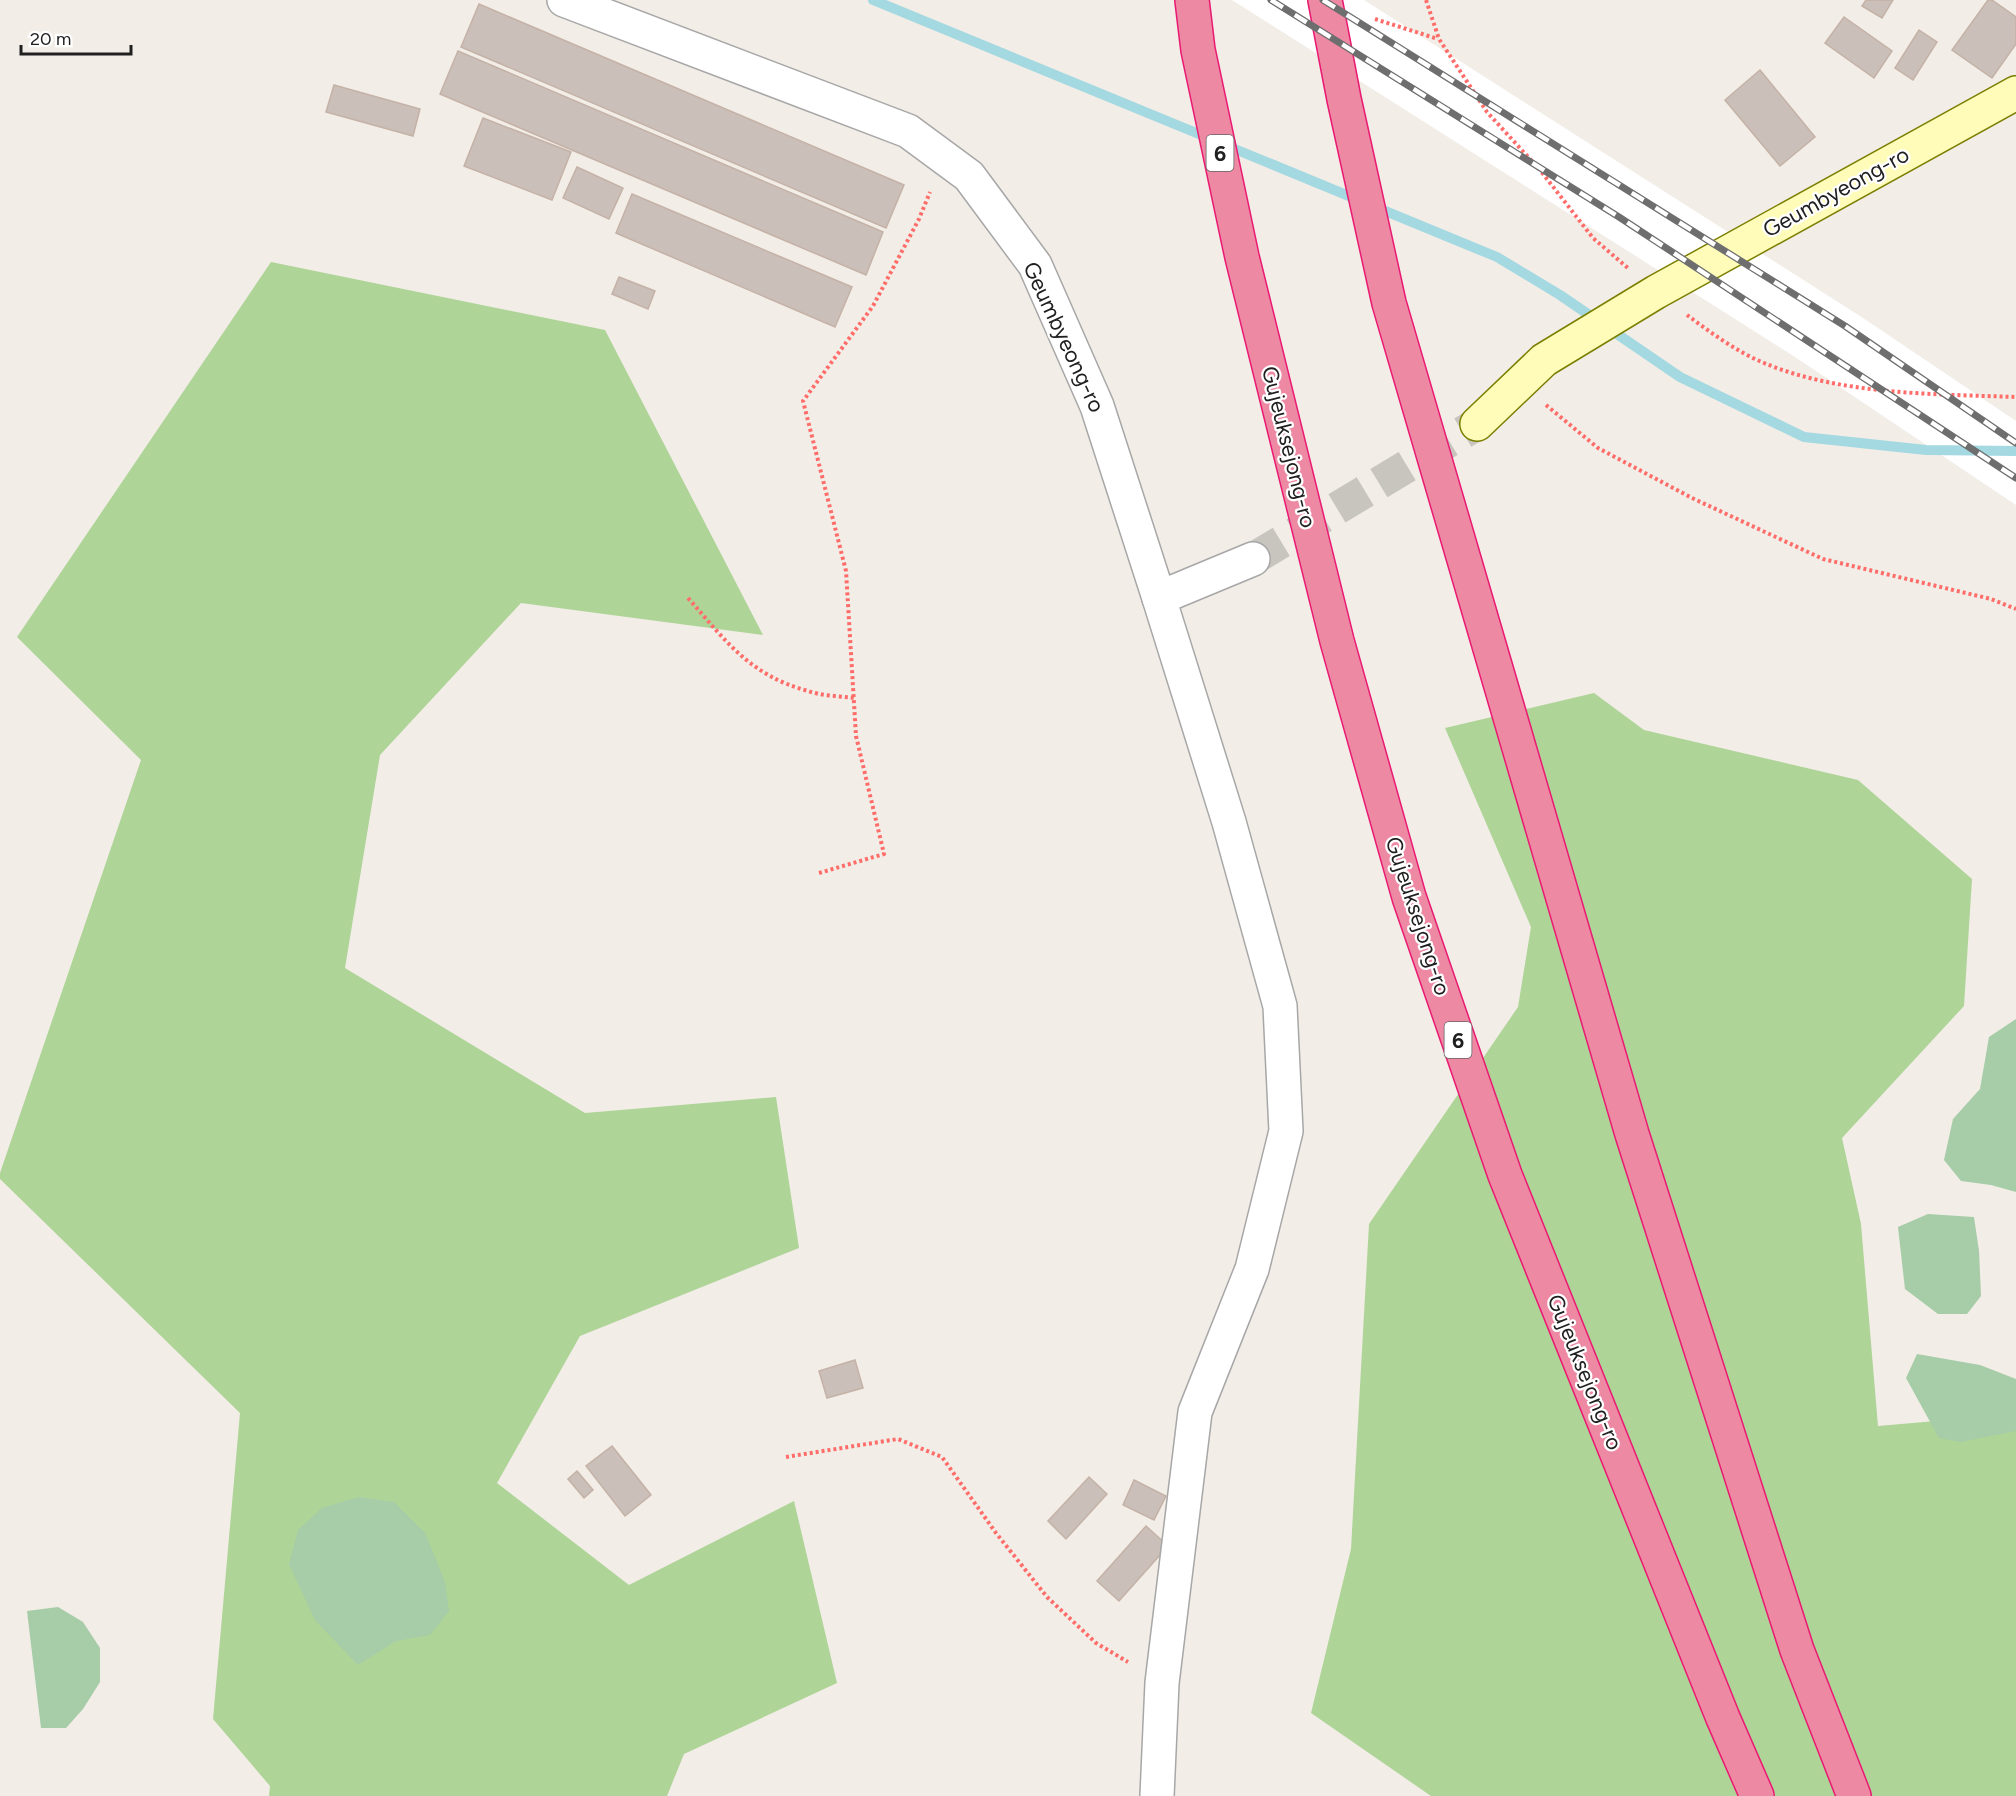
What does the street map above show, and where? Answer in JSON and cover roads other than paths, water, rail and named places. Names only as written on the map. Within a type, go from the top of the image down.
[{"type":"highway","name":"Gujeuksejong-ro","points":[[1192,0],[1198,50],[1242,257],[1337,641],[1409,897],[1505,1175],[1757,1796]]},
{"type":"highway","points":[[1325,0],[1344,99],[1389,303],[1636,1146],[1797,1650],[1854,1796]]},
{"type":"street","name":"Geumbyeong-ro","points":[[564,0],[908,131],[969,176],[1035,265],[1097,406],[1229,822],[1280,1005],[1286,1131],[1252,1269],[1195,1412],[1162,1683],[1157,1796]]},
{"type":"street","name":"Geumbyeong-ro","points":[[1477,424],[1544,360],[1656,292],[2016,93]]},
{"type":"street","points":[[1159,598],[1253,559]]},
{"type":"waterway","points":[[873,0],[1211,139]]},
{"type":"waterway","points":[[1225,145],[1497,257],[1560,295],[1680,377],[1804,437],[1926,450],[2016,451]]},
{"type":"tunnel","points":[[1253,559],[1477,424]]},
{"type":"railway","points":[[1271,0],[1619,217],[2016,478]]},
{"type":"railway","points":[[1323,0],[1845,326],[2016,443]]}]
